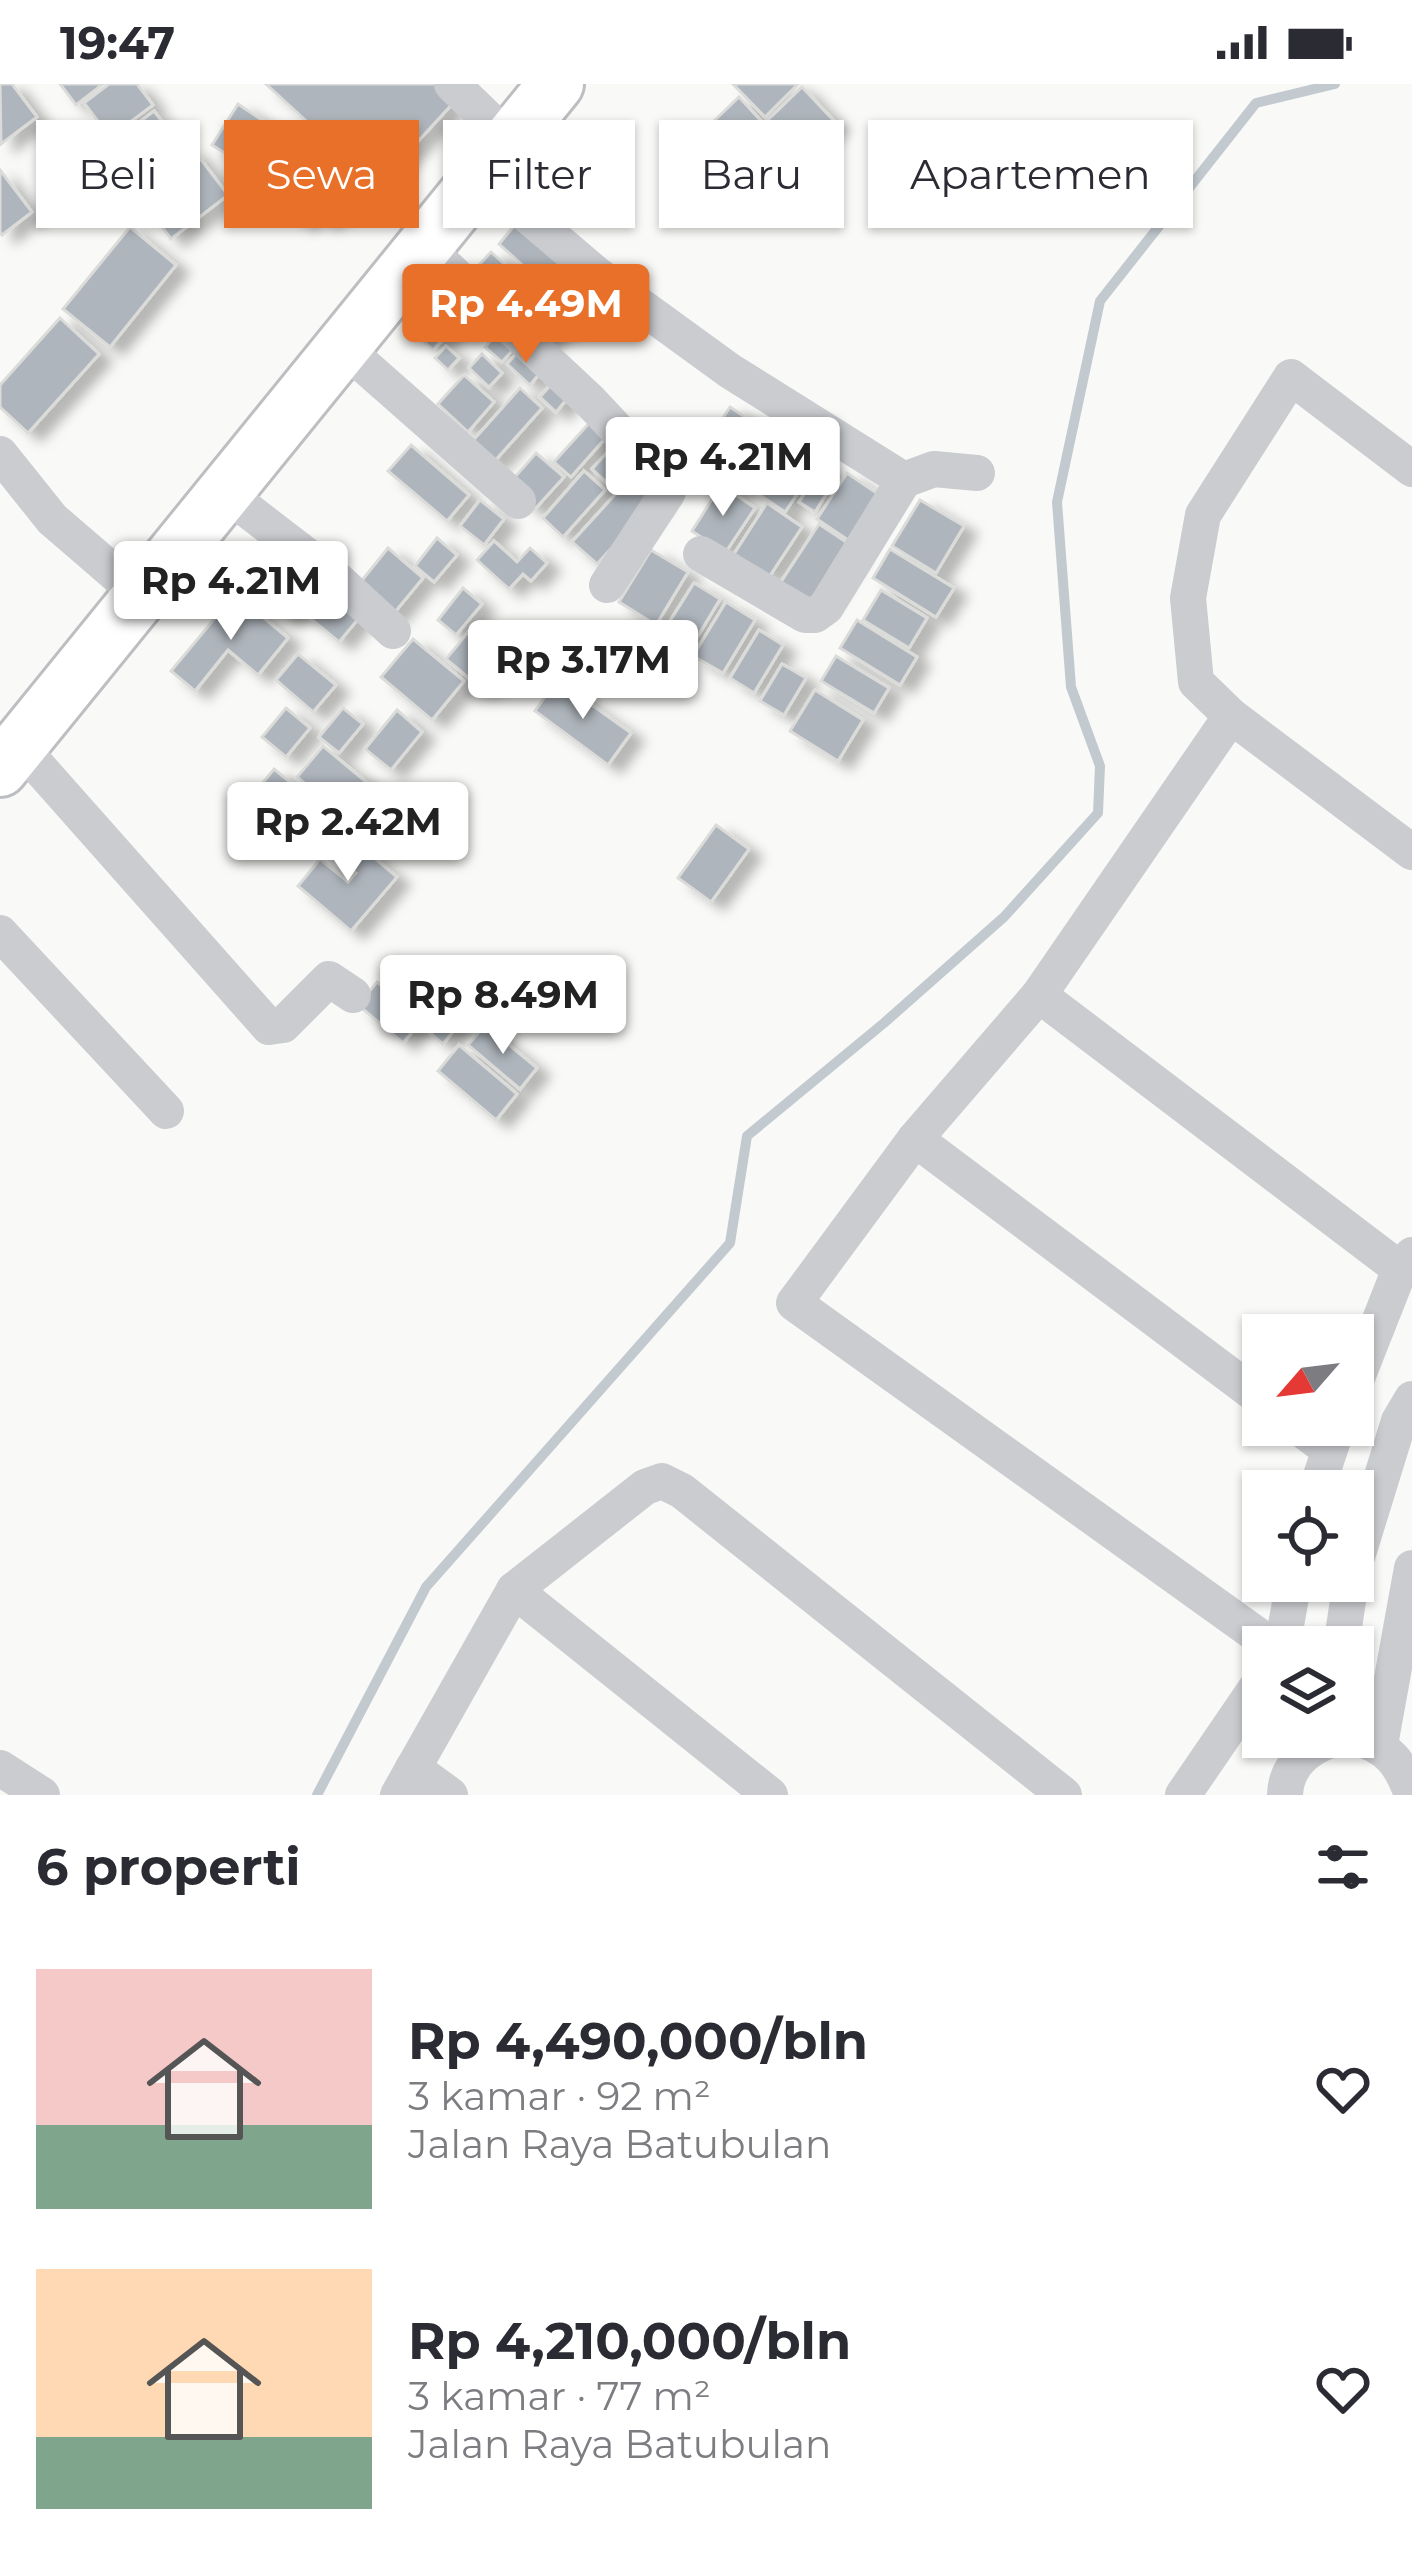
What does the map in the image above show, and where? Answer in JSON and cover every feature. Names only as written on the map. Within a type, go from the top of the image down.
[{"type":"highway","points":[[526,120],[556,84]]},
{"type":"highway","points":[[10,757],[443,225]]},
{"type":"street","points":[[452,84],[473,120]]},
{"type":"street","points":[[556,228],[595,273],[730,371],[904,480]]},
{"type":"street","points":[[425,248],[591,402],[668,483],[668,492],[607,585]]},
{"type":"street","points":[[342,346],[518,502]]},
{"type":"street","points":[[1412,470],[1292,377],[1203,515],[1188,598],[1196,682],[1231,716],[1412,852]]},
{"type":"street","points":[[0,454],[52,519],[139,594]]},
{"type":"street","points":[[701,554],[805,615],[815,615],[826,607],[904,480],[934,469],[977,472]]},
{"type":"street","points":[[224,492],[332,575],[393,632]]},
{"type":"street","points":[[1231,716],[1039,995],[915,1139],[794,1303],[1248,1626]]},
{"type":"street","points":[[10,757],[269,1027],[283,1025],[329,979],[353,995]]},
{"type":"street","points":[[0,933],[166,1111]]},
{"type":"street","points":[[1039,995],[1406,1262],[1374,1338]]},
{"type":"street","points":[[915,1139],[1242,1384]]},
{"type":"street","points":[[1374,1502],[1399,1421],[1412,1399]]},
{"type":"street","points":[[450,1795],[406,1781],[514,1590],[645,1487],[662,1481],[682,1491],[1064,1795]]},
{"type":"street","points":[[1374,1668],[1412,1568]]},
{"type":"street","points":[[514,1590],[770,1795]]},
{"type":"street","points":[[1183,1795],[1242,1709]]},
{"type":"street","points":[[1374,1753],[1402,1767],[1412,1795]]},
{"type":"street","points":[[1285,1795],[1300,1758]]},
{"type":"street","points":[[0,1768],[42,1795]]},
{"type":"building","points":[[0,84],[12,84],[37,117],[1,144]]},
{"type":"building","points":[[60,84],[103,84],[76,105]]},
{"type":"building","points":[[109,84],[137,84],[153,105],[133,120],[97,120],[84,103]]},
{"type":"building","points":[[266,84],[435,84],[454,102],[419,140],[419,120],[305,120]]},
{"type":"building","points":[[733,84],[796,84],[797,85],[765,117]]},
{"type":"building","points":[[802,87],[833,120],[768,120]]},
{"type":"building","points":[[739,97],[760,120],[715,120]]},
{"type":"building","points":[[238,104],[262,120],[228,120]]},
{"type":"building","points":[[224,126],[224,153],[212,145]]},
{"type":"building","points":[[200,158],[224,190],[224,198],[200,217]]},
{"type":"building","points":[[0,170],[32,212],[2,235],[0,232]]},
{"type":"building","points":[[129,228],[176,265],[110,347],[63,309]]},
{"type":"building","points":[[163,228],[185,228],[171,239]]},
{"type":"building","points":[[512,228],[526,228],[587,283],[567,305],[499,244]]},
{"type":"building","points":[[491,252],[567,320],[543,345],[468,277]]},
{"type":"building","points":[[453,286],[483,313],[464,333],[456,325],[433,350],[412,331]]},
{"type":"building","points":[[60,318],[99,354],[28,433],[0,407],[0,385]]},
{"type":"building","points":[[501,329],[518,344],[502,362],[485,347]]},
{"type":"building","points":[[446,346],[459,358],[448,370],[435,358]]},
{"type":"building","points":[[522,347],[545,367],[530,385],[507,364]]},
{"type":"building","points":[[482,354],[502,373],[489,387],[469,368]]},
{"type":"building","points":[[464,375],[494,402],[468,432],[438,404]]},
{"type":"building","points":[[556,379],[572,393],[556,412],[540,397]]},
{"type":"building","points":[[520,388],[542,408],[492,464],[470,444]]},
{"type":"building","points":[[730,407],[774,436],[739,489],[695,460]]},
{"type":"building","points":[[592,420],[609,434],[571,477],[554,462]]},
{"type":"building","points":[[781,436],[819,461],[785,512],[748,487]]},
{"type":"building","points":[[618,441],[636,457],[610,485],[592,469]]},
{"type":"building","points":[[411,445],[469,495],[447,521],[388,471]]},
{"type":"building","points":[[536,453],[564,477],[534,510],[507,486]]},
{"type":"building","points":[[823,466],[838,475],[815,512],[799,502]]},
{"type":"building","points":[[584,471],[605,490],[563,537],[543,518]]},
{"type":"building","points":[[847,473],[881,496],[851,542],[817,519]]},
{"type":"building","points":[[633,475],[658,497],[597,564],[572,542]]},
{"type":"building","points":[[721,485],[755,508],[725,553],[692,531]]},
{"type":"building","points":[[480,500],[504,519],[484,545],[460,526]]},
{"type":"building","points":[[920,500],[964,526],[936,573],[892,546]]},
{"type":"building","points":[[767,503],[802,527],[769,577],[734,554]]},
{"type":"building","points":[[819,524],[855,548],[815,609],[779,585]]},
{"type":"building","points":[[437,538],[457,555],[434,582],[415,566]]},
{"type":"building","points":[[494,541],[517,562],[530,548],[547,563],[531,581],[523,574],[509,589],[477,560]]},
{"type":"building","points":[[388,548],[423,578],[390,618],[355,589]]},
{"type":"building","points":[[890,549],[954,588],[936,617],[873,578]]},
{"type":"building","points":[[651,550],[688,572],[656,625],[619,602]]},
{"type":"building","points":[[267,551],[283,563],[292,552],[364,612],[339,642],[297,607],[287,619],[242,582]]},
{"type":"building","points":[[694,583],[720,599],[692,646],[665,629]]},
{"type":"building","points":[[463,588],[482,604],[456,635],[438,620]]},
{"type":"building","points":[[881,590],[927,618],[909,648],[863,620]]},
{"type":"building","points":[[235,594],[288,638],[258,675],[228,650],[195,691],[171,671]]},
{"type":"building","points":[[726,602],[755,620],[723,673],[693,656]]},
{"type":"building","points":[[857,620],[917,657],[900,685],[840,648]]},
{"type":"building","points":[[475,624],[511,653],[482,689],[446,659]]},
{"type":"building","points":[[759,630],[783,645],[754,693],[730,678]]},
{"type":"building","points":[[413,639],[464,681],[432,720],[381,677]]},
{"type":"building","points":[[298,654],[336,685],[313,712],[276,680]]},
{"type":"building","points":[[836,656],[889,688],[874,713],[821,681]]},
{"type":"building","points":[[782,664],[806,678],[784,715],[760,701]]},
{"type":"building","points":[[557,680],[631,733],[608,765],[535,711]]},
{"type":"building","points":[[815,690],[863,720],[838,761],[790,731]]},
{"type":"building","points":[[286,708],[310,728],[286,757],[262,737]]},
{"type":"building","points":[[343,708],[363,724],[339,753],[319,737]]},
{"type":"building","points":[[397,710],[422,732],[391,770],[365,749]]},
{"type":"building","points":[[323,746],[371,786],[345,818],[297,777]]},
{"type":"building","points":[[274,769],[345,827],[327,849],[257,790]]},
{"type":"building","points":[[716,825],[749,849],[711,902],[678,878]]},
{"type":"building","points":[[347,835],[397,877],[351,931],[298,886],[320,859],[348,882],[356,873],[332,854]]},
{"type":"building","points":[[377,982],[422,1020],[403,1043],[358,1005]]},
{"type":"building","points":[[444,1004],[462,1020],[443,1044],[425,1028]]},
{"type":"building","points":[[485,1025],[537,1068],[520,1089],[468,1045]]},
{"type":"building","points":[[459,1045],[517,1094],[496,1120],[438,1071]]},
{"type":"waterway","points":[[317,1795],[426,1587],[730,1243],[747,1136],[1004,917],[1098,813],[1100,766],[1071,687],[1057,502],[1100,301],[1256,103],[1335,84]]}]
